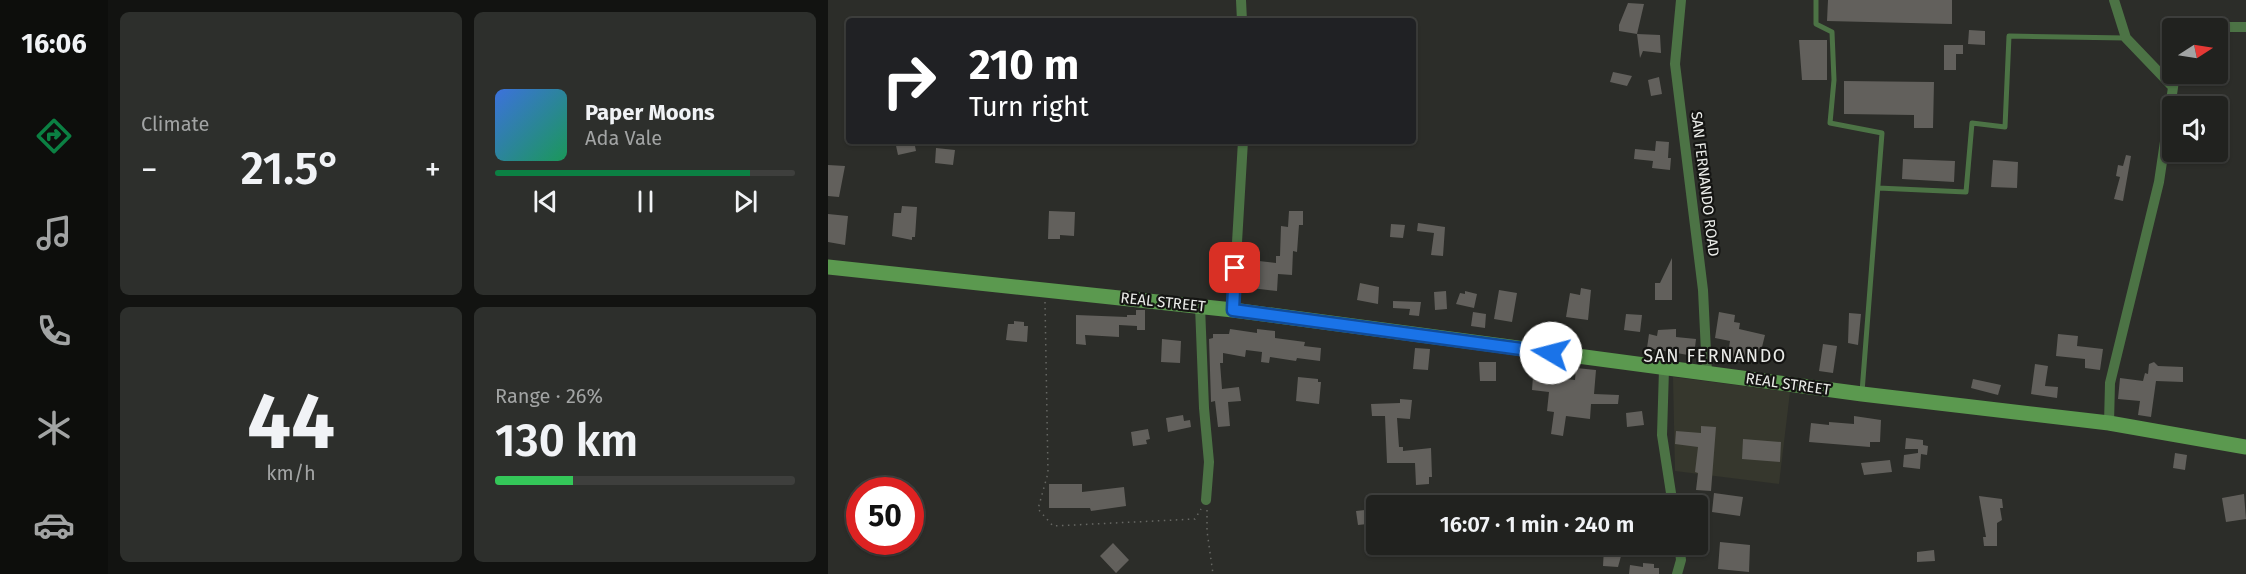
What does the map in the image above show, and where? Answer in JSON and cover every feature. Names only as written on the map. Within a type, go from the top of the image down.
[{"type":"main road","name":"REAL STREET","points":[[828,267],[1233,310],[1664,369],[2109,423],[2246,447]]},
{"type":"street","points":[[1241,0],[1242,18]]},
{"type":"street","name":"SAN FERNANDO ROAD","points":[[1681,0],[1675,64],[1703,290],[1707,373]]},
{"type":"street","points":[[2109,423],[2110,383],[2159,182],[2172,86],[2126,38],[2114,0]]},
{"type":"street","points":[[2228,27],[2246,27]]},
{"type":"street","points":[[1233,310],[1243,144]]},
{"type":"street","points":[[1200,306],[1204,408],[1209,462],[1206,500]]},
{"type":"street","points":[[1664,369],[1662,435],[1670,495]]},
{"type":"street","points":[[1677,574],[1680,555]]},
{"type":"lane","points":[[1816,0],[1816,24],[1832,32],[1834,80],[1830,123],[1882,133],[1862,394]]},
{"type":"lane","points":[[1878,188],[1966,192],[1972,123],[2005,126],[2009,36],[2126,38]]},
{"type":"path","points":[[1045,289],[1048,473],[1038,509],[1053,526],[1195,519],[1206,500]]},
{"type":"path","points":[[1206,500],[1207,531],[1213,574]]},
{"type":"shaded area","points":[[1673,377],[1790,392],[1779,484],[1675,471]]},
{"type":"building","points":[[1828,0],[1952,0],[1952,24],[1827,21]]},
{"type":"building","points":[[1628,3],[1644,4],[1637,34],[1619,31],[1619,25]]},
{"type":"building","points":[[1969,30],[1985,31],[1985,45],[1968,44]]},
{"type":"building","points":[[1637,34],[1660,35],[1661,53],[1643,51],[1640,58]]},
{"type":"building","points":[[1799,40],[1827,40],[1827,80],[1802,80]]},
{"type":"building","points":[[1944,45],[1963,45],[1963,54],[1956,54],[1956,70],[1944,70]]},
{"type":"building","points":[[1613,72],[1632,76],[1627,86],[1610,82]]},
{"type":"building","points":[[1659,77],[1662,94],[1651,96],[1648,80]]},
{"type":"building","points":[[1844,81],[1934,82],[1933,128],[1914,128],[1914,115],[1844,114]]},
{"type":"building","points":[[1656,141],[1669,142],[1670,170],[1652,168],[1653,161],[1634,159],[1635,149],[1655,151]]},
{"type":"building","points":[[896,144],[915,144],[916,151],[898,155]]},
{"type":"building","points":[[936,148],[955,150],[953,165],[935,163]]},
{"type":"building","points":[[2126,155],[2131,156],[2123,201],[2114,199],[2120,177],[2116,176],[2118,165],[2123,166]]},
{"type":"building","points":[[1903,159],[1955,161],[1954,182],[1902,179]]},
{"type":"building","points":[[1993,160],[2018,162],[2017,188],[1991,187]]},
{"type":"building","points":[[828,165],[845,166],[839,197],[828,196]]},
{"type":"building","points":[[902,206],[917,207],[915,237],[912,237],[912,240],[892,236],[894,213],[901,213]]},
{"type":"building","points":[[1049,211],[1075,212],[1074,236],[1060,235],[1060,239],[1048,239]]},
{"type":"building","points":[[1289,211],[1303,211],[1303,225],[1299,225],[1297,252],[1293,251],[1292,275],[1278,274],[1277,291],[1243,287],[1245,263],[1259,265],[1259,261],[1276,263],[1276,256],[1280,256],[1281,226],[1288,227]]},
{"type":"building","points":[[828,214],[848,216],[845,245],[828,242]]},
{"type":"building","points":[[1418,223],[1445,227],[1443,256],[1431,255],[1434,233],[1417,231]]},
{"type":"building","points":[[1391,224],[1405,225],[1403,238],[1390,237]]},
{"type":"building","points":[[1672,258],[1672,300],[1655,300],[1655,283],[1660,283]]},
{"type":"building","points":[[1360,283],[1379,287],[1378,304],[1357,300]]},
{"type":"building","points":[[1581,288],[1591,290],[1588,320],[1566,317],[1570,293],[1580,295]]},
{"type":"building","points":[[1499,290],[1517,293],[1512,322],[1494,319]]},
{"type":"building","points":[[1446,291],[1447,309],[1435,310],[1434,292]]},
{"type":"building","points":[[1465,291],[1477,294],[1474,308],[1456,304],[1460,293],[1465,294]]},
{"type":"building","points":[[1393,301],[1421,302],[1419,316],[1409,315],[1410,309],[1393,308]]},
{"type":"building","points":[[1136,310],[1145,310],[1145,330],[1137,330],[1137,326],[1119,325],[1119,337],[1085,335],[1086,345],[1076,344],[1076,315],[1127,317],[1127,315],[1136,315]]},
{"type":"building","points":[[1473,312],[1486,314],[1485,328],[1471,326]]},
{"type":"building","points":[[1719,312],[1735,315],[1734,322],[1740,323],[1739,329],[1765,335],[1761,351],[1749,349],[1747,362],[1727,361],[1730,341],[1715,338]]},
{"type":"building","points":[[1849,313],[1861,314],[1858,345],[1848,343]]},
{"type":"building","points":[[1626,314],[1642,315],[1640,332],[1624,330]]},
{"type":"building","points":[[1014,321],[1024,322],[1024,326],[1028,326],[1027,342],[1006,340],[1008,324],[1014,324]]},
{"type":"building","points":[[1230,329],[1257,333],[1257,329],[1275,331],[1275,338],[1305,342],[1304,346],[1321,348],[1320,361],[1297,358],[1296,361],[1270,357],[1269,363],[1261,362],[1262,352],[1246,350],[1245,357],[1223,353],[1223,363],[1220,363],[1222,389],[1239,387],[1241,401],[1228,402],[1230,426],[1218,427],[1215,401],[1211,402],[1209,339],[1213,338],[1213,334],[1229,334]]},
{"type":"building","points":[[1676,329],[1676,337],[1696,339],[1694,356],[1647,348],[1649,334],[1657,336],[1658,330]]},
{"type":"building","points":[[2058,334],[2078,336],[2077,346],[2103,349],[2100,370],[2085,368],[2085,359],[2056,356]]},
{"type":"building","points":[[1162,339],[1181,341],[1180,363],[1161,362]]},
{"type":"building","points":[[1823,344],[1837,346],[1833,373],[1819,371]]},
{"type":"building","points":[[1415,348],[1430,349],[1428,370],[1413,369]]},
{"type":"building","points":[[1479,362],[1496,362],[1496,381],[1480,381]]},
{"type":"building","points":[[2154,362],[2158,366],[2183,367],[2183,382],[2156,381],[2151,417],[2138,415],[2140,401],[2118,399],[2120,378],[2143,381],[2145,373],[2148,374],[2149,364]]},
{"type":"building","points":[[2035,364],[2048,366],[2045,386],[2058,387],[2057,398],[2031,394]]},
{"type":"building","points":[[1576,368],[1596,370],[1594,394],[1619,395],[1618,404],[1591,404],[1590,419],[1566,416],[1563,436],[1551,434],[1554,412],[1547,411],[1549,392],[1532,390],[1533,376],[1538,377],[1539,373],[1548,374],[1548,377],[1575,380]]},
{"type":"building","points":[[1298,377],[1318,379],[1318,382],[1321,382],[1319,404],[1296,401]]},
{"type":"building","points":[[1973,379],[2001,385],[1998,395],[1971,388]]},
{"type":"building","points":[[1400,399],[1412,400],[1410,419],[1397,418],[1399,447],[1403,447],[1403,451],[1431,448],[1432,477],[1429,477],[1429,484],[1416,485],[1415,463],[1387,463],[1385,416],[1372,416],[1371,404],[1400,403]]},
{"type":"building","points":[[1642,411],[1644,425],[1627,427],[1626,413]]},
{"type":"building","points":[[1183,415],[1184,421],[1190,420],[1191,427],[1168,432],[1166,418]]},
{"type":"building","points":[[1854,416],[1881,420],[1880,442],[1870,442],[1870,447],[1809,442],[1811,423],[1854,424]]},
{"type":"building","points":[[1701,426],[1716,427],[1711,491],[1696,490],[1698,473],[1695,472],[1698,447],[1675,444],[1676,431],[1701,433]]},
{"type":"building","points":[[1148,429],[1150,439],[1146,440],[1147,444],[1133,446],[1131,432]]},
{"type":"building","points":[[1906,438],[1923,440],[1923,445],[1928,446],[1927,455],[1921,454],[1920,469],[1903,467],[1904,455],[1918,453],[1918,449],[1905,449]]},
{"type":"building","points":[[1743,439],[1781,442],[1780,462],[1742,459]]},
{"type":"building","points":[[2175,453],[2187,455],[2185,470],[2173,468]]},
{"type":"building","points":[[1890,460],[1892,472],[1864,475],[1861,463]]},
{"type":"building","points":[[1049,484],[1082,484],[1082,492],[1124,487],[1126,506],[1091,511],[1090,508],[1049,508]]},
{"type":"building","points":[[1714,493],[1743,497],[1740,516],[1712,512]]},
{"type":"building","points":[[2244,494],[2246,519],[2226,522],[2222,498]]},
{"type":"building","points":[[1979,496],[2002,499],[2003,508],[2000,508],[2002,520],[1997,523],[1997,546],[1984,546],[1983,537],[1986,537]]},
{"type":"building","points":[[1366,510],[1366,524],[1358,525],[1356,511]]},
{"type":"building","points":[[1720,542],[1750,545],[1749,572],[1718,569]]},
{"type":"building","points":[[1113,543],[1129,560],[1116,573],[1100,556]]},
{"type":"building","points":[[1934,550],[1935,561],[1917,562],[1917,552]]},
{"type":"building","points":[[1604,555],[1621,555],[1618,567],[1603,566]]},
{"type":"building","points":[[1643,563],[1654,564],[1654,568],[1659,568],[1659,574],[1629,574],[1630,565],[1643,567]]},
{"type":"district","name":"SAN FERNANDO","points":[[1715,356]]},
{"type":"route","points":[[1235,268],[1233,310],[1551,353]]}]
